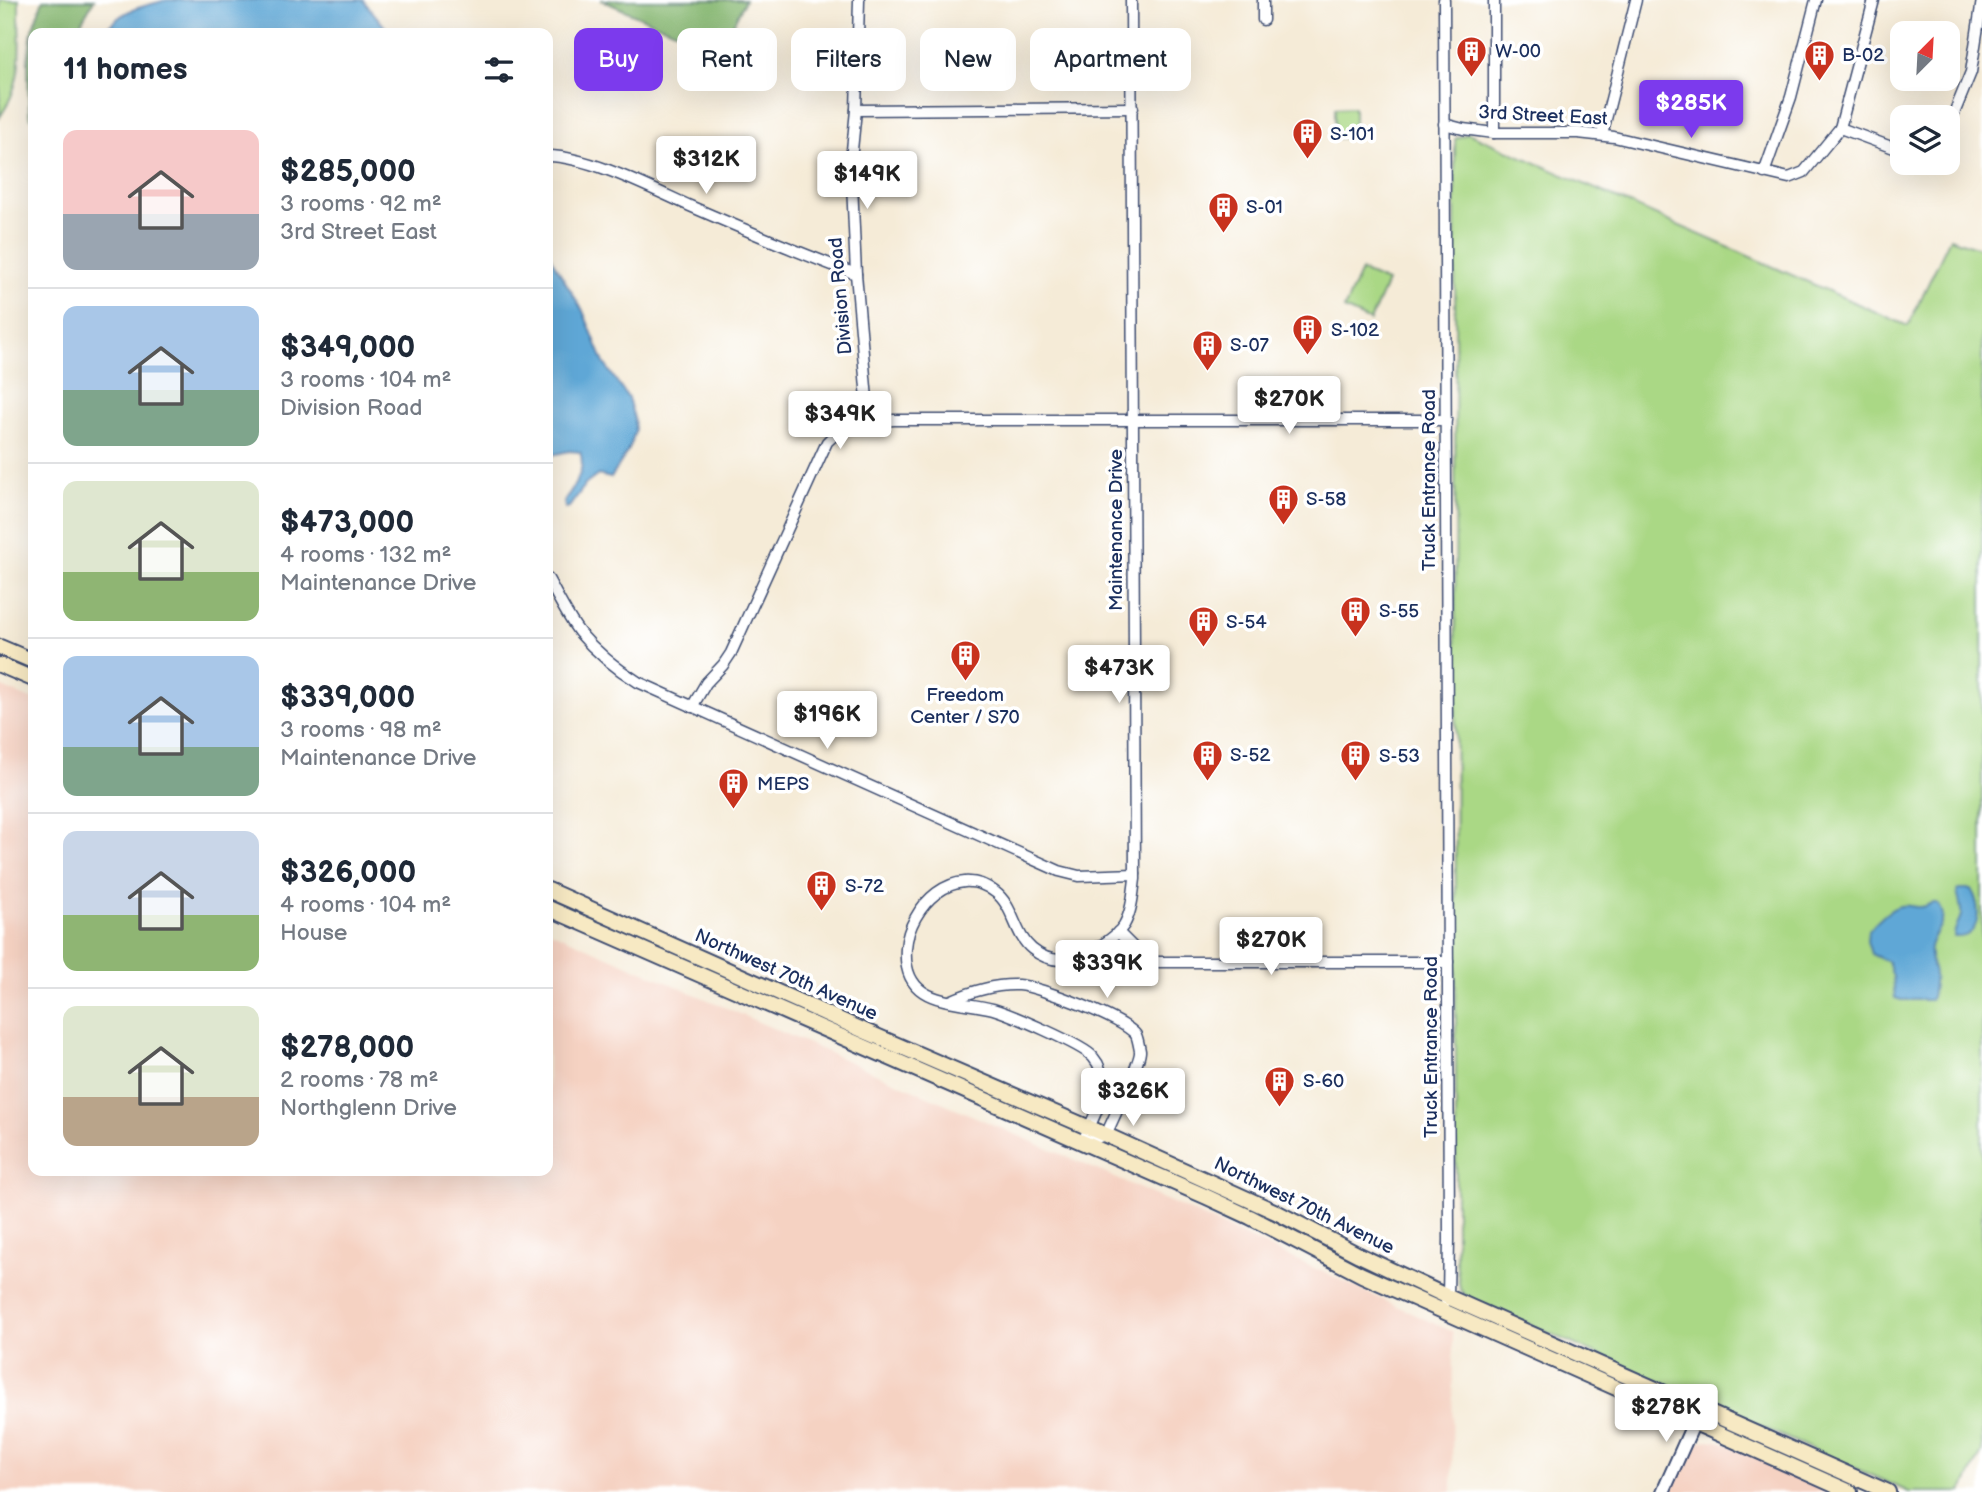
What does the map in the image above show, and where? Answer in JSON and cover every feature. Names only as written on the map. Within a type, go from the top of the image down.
[{"type":"main road","points":[[0,647],[28,659]]},
{"type":"main road","points":[[0,665],[28,677]]},
{"type":"main road","name":"Northwest 70th Avenue","points":[[553,892],[867,1032],[1086,1135],[1362,1275],[1445,1304],[1697,1416],[1888,1492]]},
{"type":"main road","name":"Northwest 70th Avenue","points":[[553,910],[1086,1135],[1106,1135],[1276,1212],[1445,1304]]},
{"type":"main road","name":"Northwest 70th Avenue","points":[[1697,1416],[1850,1492]]},
{"type":"street","name":"Division Road","points":[[859,0],[856,110],[851,160],[856,274],[869,422]]},
{"type":"street","name":"Maintenance Drive","points":[[948,1002],[931,998],[913,981],[909,972],[906,947],[908,935],[921,905],[942,889],[968,882],[994,891],[1004,901],[1022,938],[1031,948],[1041,955],[1063,961],[1085,956],[1108,942],[1124,924],[1133,901],[1131,0]]},
{"type":"street","points":[[1263,0],[1263,20]]},
{"type":"street","name":"Truck Entrance Road","points":[[1444,0],[1448,961],[1445,1304]]},
{"type":"street","points":[[1494,0],[1494,133]]},
{"type":"street","points":[[1602,135],[1636,0]]},
{"type":"street","points":[[1765,173],[1791,97],[1816,0]]},
{"type":"street","points":[[1874,0],[1840,128],[1890,147]]},
{"type":"street","points":[[1957,105],[1970,72],[1982,0]]},
{"type":"street","points":[[856,110],[1133,108]]},
{"type":"street","name":"3rd Street East","points":[[1444,124],[1494,133],[1614,136],[1789,178],[1804,172],[1840,128]]},
{"type":"street","points":[[553,157],[577,161],[621,175],[791,250],[856,274]]},
{"type":"street","points":[[692,707],[706,683],[731,653],[827,442],[836,431],[848,426],[894,421],[1446,420]]},
{"type":"street","points":[[553,588],[578,630],[605,657],[638,682],[1059,871],[1079,876],[1135,874]]},
{"type":"street","points":[[1118,932],[1138,952],[1156,962],[1448,961]]},
{"type":"street","points":[[948,1002],[981,989],[1022,985],[1074,1002],[1130,1029],[1137,1036],[1141,1055],[1106,1135]]},
{"type":"street","points":[[948,1002],[1005,1013],[1080,1047],[1093,1056],[1102,1076],[1103,1089],[1086,1135]]},
{"type":"street","points":[[1663,1492],[1697,1416]]},
{"type":"shaded area","points":[[0,686],[28,698],[28,1176],[553,1176],[553,932],[1184,1208],[1453,1332],[1452,1492],[0,1492]]},
{"type":"shaded area","points":[[1701,1441],[1723,1442],[1840,1492],[1670,1492],[1692,1448]]},
{"type":"green space","points":[[0,0],[19,0],[20,46],[18,74],[9,102],[0,117]]},
{"type":"green space","points":[[43,0],[94,0],[78,28],[33,28]]},
{"type":"green space","points":[[601,0],[745,0],[731,28],[677,28],[677,31]]},
{"type":"green space","points":[[1354,107],[1354,138],[1335,138],[1335,108]]},
{"type":"green space","points":[[1468,133],[1908,326],[1950,238],[1982,249],[1982,1452],[1962,1492],[1909,1492],[1467,1297],[1460,1289],[1456,1261],[1455,139]]},
{"type":"green space","points":[[1361,271],[1387,282],[1370,321],[1344,309]]},
{"type":"water","points":[[167,0],[363,0],[386,28],[108,28],[118,18],[139,7]]},
{"type":"water","points":[[553,261],[583,311],[604,363],[628,398],[634,418],[635,431],[630,447],[611,478],[598,475],[586,484],[569,507],[565,508],[564,502],[582,465],[580,452],[569,451],[553,455]]},
{"type":"water","points":[[1971,889],[1975,896],[1977,920],[1970,933],[1954,937],[1961,915],[1957,891]]},
{"type":"water","points":[[1937,903],[1943,915],[1930,947],[1934,978],[1932,997],[1930,1000],[1895,998],[1888,962],[1871,954],[1867,941],[1868,931],[1891,910],[1905,905],[1921,907]]},
{"type":"place","name":"W-00","points":[[1472,78]]},
{"type":"place","name":"B-02","points":[[1819,82]]},
{"type":"place","name":"S-101","points":[[1307,161]]},
{"type":"place","name":"S-01","points":[[1223,234]]},
{"type":"place","name":"S-102","points":[[1308,357]]},
{"type":"place","name":"S-07","points":[[1207,372]]},
{"type":"place","name":"S-58","points":[[1283,526]]},
{"type":"place","name":"S-55","points":[[1356,638]]},
{"type":"place","name":"S-54","points":[[1203,649]]},
{"type":"place","name":"Freedom Center / S70","points":[[965,683]]},
{"type":"place","name":"S-52","points":[[1207,782]]},
{"type":"place","name":"S-53","points":[[1356,783]]},
{"type":"place","name":"MEPS","points":[[734,811]]},
{"type":"place","name":"S-72","points":[[822,913]]},
{"type":"place","name":"S-60","points":[[1280,1108]]}]
